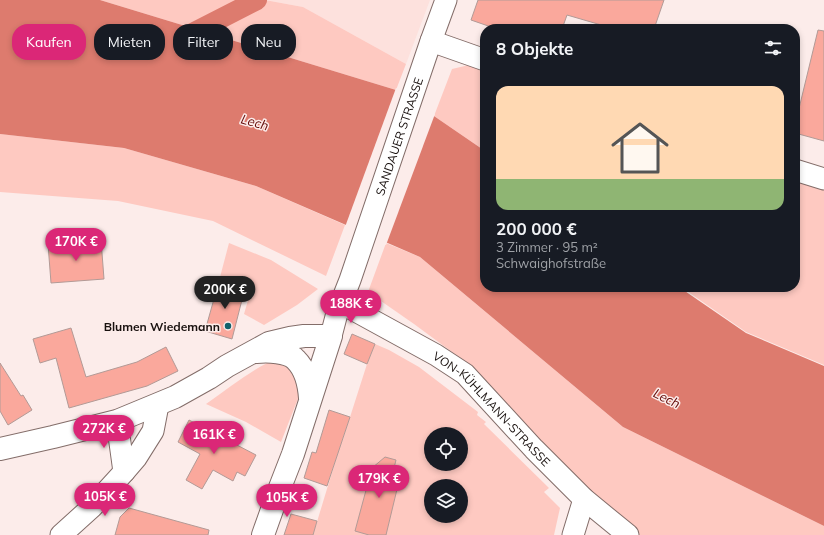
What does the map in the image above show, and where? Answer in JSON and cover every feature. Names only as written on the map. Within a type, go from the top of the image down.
[{"type":"street","name":"SANDAUER STRASSE","points":[[331,336],[341,303],[446,0]]},
{"type":"street","points":[[428,50],[480,59]]},
{"type":"street","points":[[800,171],[824,178]]},
{"type":"street","name":"VON-KÜHLMANN-STRASSE","points":[[341,303],[436,355],[465,374],[534,449],[584,499],[628,535]]},
{"type":"street","points":[[0,449],[118,421],[175,397],[269,343],[304,336],[331,336],[293,454],[263,535]]},
{"type":"street","points":[[251,353],[267,351],[284,354],[296,359],[304,371],[309,386],[310,401]]},
{"type":"street","points":[[60,535],[92,507],[136,458],[153,431],[158,405]]},
{"type":"street","points":[[118,421],[124,472]]},
{"type":"street","points":[[573,535],[584,499]]},
{"type":"shaded area","points":[[100,0],[265,0],[303,7],[406,64],[396,90],[296,60],[296,24],[241,24],[241,43],[233,40],[233,24],[179,24]]},
{"type":"shaded area","points":[[265,0],[430,0],[406,64],[303,7]]},
{"type":"shaded area","points":[[469,65],[480,68],[480,148],[434,116],[452,69]]},
{"type":"shaded area","points":[[0,134],[124,148],[256,186],[345,225],[326,276],[213,221],[118,201],[0,192]]},
{"type":"shaded area","points":[[800,181],[824,190],[824,365],[746,332],[688,292],[800,292]]},
{"type":"shaded area","points":[[229,243],[271,260],[318,289],[297,305],[264,325],[244,314],[251,290],[219,281]]},
{"type":"shaded area","points":[[386,243],[420,257],[623,427],[824,526],[824,535],[635,535],[589,497],[471,366],[368,292]]},
{"type":"shaded area","points":[[375,344],[419,367],[478,412],[477,415],[486,422],[484,424],[549,488],[544,492],[560,508],[554,535],[313,535]]},
{"type":"shaded area","points":[[281,357],[303,386],[281,442],[246,422],[206,404],[261,366]]},
{"type":"water","name":"Lech","points":[[0,0],[100,0],[179,24],[173,24],[173,60],[233,60],[233,40],[241,43],[241,60],[296,60],[396,90],[480,148],[480,292],[686,292],[746,333],[824,366],[824,526],[623,427],[420,257],[256,186],[124,148],[0,134]]},
{"type":"pier","points":[[396,88],[435,114],[386,245],[345,227]]},
{"type":"building","points":[[478,0],[664,0],[656,24],[598,24],[567,15],[564,24],[483,24],[471,20]]},
{"type":"building","points":[[818,30],[824,31],[824,141],[800,134],[800,104]]},
{"type":"building","points":[[101,240],[104,279],[51,283],[48,244]]},
{"type":"building","points":[[219,281],[245,288],[232,339],[205,331]]},
{"type":"building","points":[[71,328],[86,377],[137,362],[166,347],[178,371],[147,386],[69,408],[56,358],[40,363],[33,339]]},
{"type":"building","points":[[352,334],[375,344],[367,364],[344,354]]},
{"type":"building","points":[[0,363],[21,396],[23,395],[32,410],[8,425],[0,411]]},
{"type":"building","points":[[329,410],[350,417],[327,486],[304,478],[312,452],[316,453]]},
{"type":"building","points":[[189,420],[256,455],[245,476],[237,472],[233,481],[213,470],[202,489],[186,480],[200,454],[178,442]]},
{"type":"building","points":[[385,457],[396,460],[394,468],[399,481],[386,535],[369,535],[355,531],[372,468]]},
{"type":"building","points":[[129,508],[209,530],[208,535],[115,535],[120,517]]},
{"type":"building","points":[[291,514],[317,521],[313,535],[284,535]]},
{"type":"waterway","points":[[210,24],[257,0]]},
{"type":"place","name":"Blumen Wiedemann","points":[[228,326]]}]
